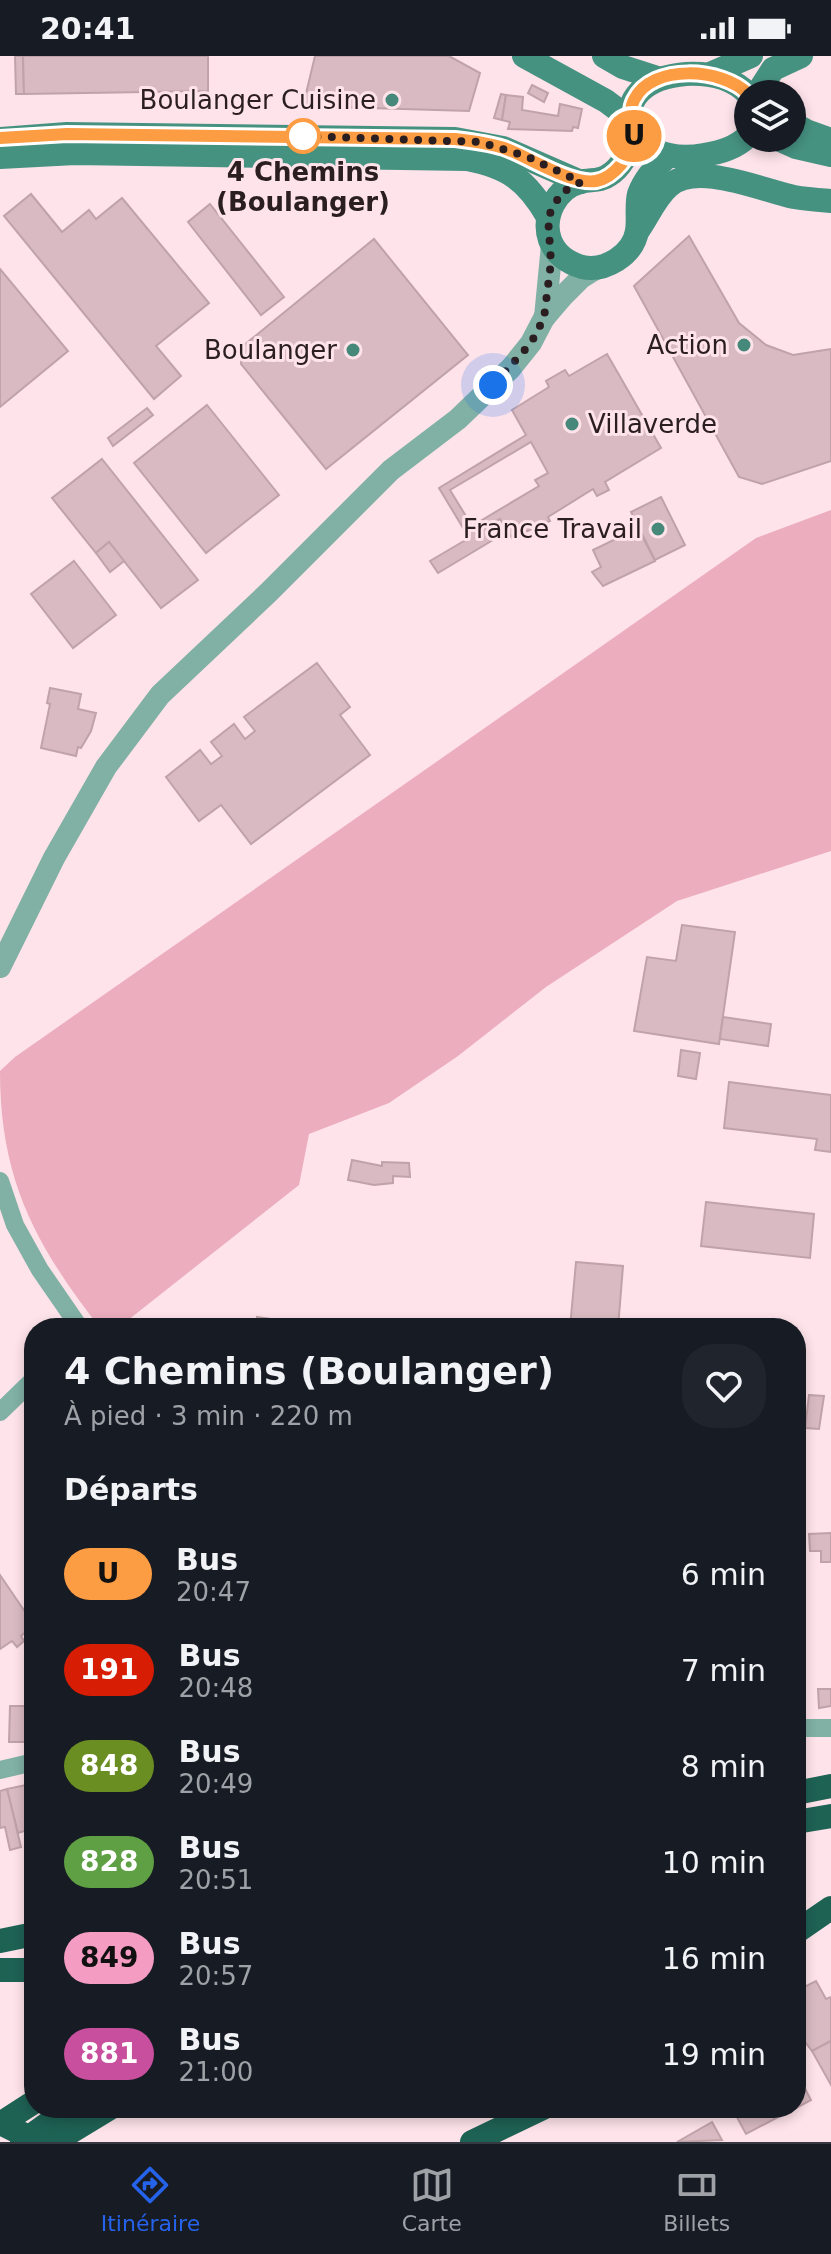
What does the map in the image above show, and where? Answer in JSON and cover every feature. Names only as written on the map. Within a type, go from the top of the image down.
[{"type":"highway","points":[[806,1789],[831,1785]]},
{"type":"highway","points":[[806,1820],[831,1816]]},
{"type":"highway","points":[[806,1925],[831,1908]]},
{"type":"highway","points":[[0,1941],[24,1936]]},
{"type":"highway","points":[[0,1970],[24,1970]]},
{"type":"highway","points":[[0,2124],[24,2108]]},
{"type":"highway","points":[[22,2142],[56,2118]]},
{"type":"highway","points":[[54,2142],[94,2118]]},
{"type":"highway","points":[[472,2142],[525,2118]]},
{"type":"highway","points":[[0,2124],[39,2142]]},
{"type":"main road","points":[[524,56],[606,101],[654,151],[668,156],[705,155],[734,146]]},
{"type":"main road","points":[[604,56],[623,67],[657,78],[710,74],[751,56]]},
{"type":"main road","points":[[766,80],[773,69],[803,56]]},
{"type":"main road","points":[[784,80],[803,56]]},
{"type":"main road","points":[[710,74],[734,83]]},
{"type":"main road","points":[[657,78],[634,99],[632,127],[616,170],[597,181],[581,182],[561,193],[548,217],[548,234],[552,245],[571,263],[597,268],[623,255],[637,224],[667,187],[689,177],[722,177],[799,198],[831,200]]},
{"type":"main road","points":[[806,131],[831,140]]},
{"type":"main road","points":[[0,139],[82,134],[455,139],[503,148],[581,182]]},
{"type":"main road","points":[[806,149],[831,155]]},
{"type":"main road","points":[[0,157],[75,153],[467,159],[500,167],[513,175],[535,194],[548,217]]},
{"type":"main road","points":[[705,155],[787,187],[831,200]]},
{"type":"main road","points":[[637,224],[639,195],[648,175],[668,156]]},
{"type":"street","points":[[544,318],[552,245]]},
{"type":"street","points":[[0,967],[54,858],[106,767],[160,695],[391,470],[458,419],[511,368],[531,343],[544,318],[581,278],[597,268]]},
{"type":"street","points":[[0,1181],[15,1225],[40,1270],[73,1318]]},
{"type":"street","points":[[0,1412],[24,1389]]},
{"type":"street","points":[[806,1728],[831,1728]]},
{"type":"street","points":[[0,1770],[24,1764]]},
{"type":"shaded area","points":[[831,510],[831,851],[677,901],[546,987],[458,1056],[389,1103],[309,1134],[299,1185],[131,1318],[93,1318],[57,1268],[26,1209],[6,1145],[0,1071],[15,1057],[756,538]]},
{"type":"building","points":[[15,56],[23,56],[24,94],[16,94]]},
{"type":"building","points":[[23,56],[208,56],[208,91],[24,94]]},
{"type":"building","points":[[315,56],[449,56],[480,73],[469,111],[303,106]]},
{"type":"building","points":[[532,85],[548,93],[544,102],[528,93]]},
{"type":"building","points":[[501,94],[506,95],[502,120],[494,118]]},
{"type":"building","points":[[506,95],[523,97],[522,110],[558,116],[560,104],[582,109],[578,128],[573,127],[572,131],[508,129],[510,122],[502,120]]},
{"type":"building","points":[[31,194],[62,232],[89,210],[96,219],[122,198],[209,303],[156,346],[181,376],[154,399],[4,216]]},
{"type":"building","points":[[210,204],[284,297],[261,315],[188,222]]},
{"type":"building","points":[[689,236],[739,323],[766,345],[793,355],[831,349],[831,461],[762,484],[739,477],[634,286]]},
{"type":"building","name":"Boulanger","points":[[374,239],[468,355],[326,469],[241,364],[243,346]]},
{"type":"building","points":[[0,269],[68,351],[0,407]]},
{"type":"building","points":[[607,354],[661,448],[605,482],[609,490],[597,496],[593,489],[548,517],[550,521],[512,538],[500,519],[485,527],[493,540],[438,573],[430,561],[469,538],[439,488],[526,435],[512,410],[549,387],[546,381],[565,370],[569,376]],"holes":[[[531,442],[548,473],[535,480],[539,486],[472,526],[450,490]]]},
{"type":"building","points":[[207,405],[279,495],[206,553],[134,463]]},
{"type":"building","points":[[147,408],[153,415],[113,446],[108,438]]},
{"type":"building","points":[[102,459],[198,580],[161,608],[109,542],[96,553],[52,498]]},
{"type":"building","name":"France Travail","points":[[661,497],[685,545],[655,560],[631,512]]},
{"type":"building","points":[[638,528],[655,561],[603,586],[592,572],[601,567],[593,550]]},
{"type":"building","points":[[109,542],[124,561],[110,572],[96,553]]},
{"type":"building","points":[[74,561],[116,615],[73,648],[31,594]]},
{"type":"building","points":[[317,663],[350,707],[340,715],[370,755],[251,844],[221,805],[199,821],[166,777],[200,750],[211,764],[222,756],[211,742],[234,724],[245,739],[255,731],[244,717]]},
{"type":"building","points":[[50,688],[81,694],[78,709],[96,713],[91,731],[81,748],[78,747],[76,756],[41,748]]},
{"type":"building","points":[[682,925],[735,932],[719,1044],[634,1031],[647,957],[676,961]]},
{"type":"building","points":[[723,1017],[771,1024],[768,1046],[720,1039]]},
{"type":"building","points":[[681,1050],[700,1053],[696,1079],[678,1076]]},
{"type":"building","points":[[729,1082],[831,1095],[831,1152],[815,1150],[817,1139],[724,1128]]},
{"type":"building","points":[[352,1160],[382,1166],[382,1162],[409,1163],[410,1177],[393,1176],[393,1183],[374,1185],[348,1180]]},
{"type":"building","points":[[706,1202],[814,1214],[810,1258],[701,1246]]},
{"type":"building","points":[[576,1262],[623,1266],[619,1318],[571,1318]]},
{"type":"building","points":[[809,1395],[824,1396],[819,1429],[806,1428]]},
{"type":"building","points":[[831,1533],[831,1562],[821,1562],[821,1551],[810,1551],[809,1534]]},
{"type":"building","points":[[0,1575],[24,1610],[24,1633],[21,1636],[24,1641],[17,1647],[12,1641],[0,1649]]},
{"type":"building","points":[[818,1689],[831,1689],[831,1706],[819,1708]]},
{"type":"building","points":[[10,1706],[24,1706],[24,1742],[9,1742]]},
{"type":"building","points":[[24,1785],[24,1831],[18,1833],[7,1789]]},
{"type":"building","points":[[7,1789],[21,1847],[10,1850],[5,1827],[0,1828],[0,1791]]},
{"type":"building","points":[[816,1981],[826,1999],[831,1997],[831,2041],[812,2051],[806,2043],[806,1986]]},
{"type":"building","points":[[831,2041],[831,2085],[812,2051]]},
{"type":"building","points":[[737,2118],[776,2118],[746,2134]]},
{"type":"building","points":[[712,2122],[722,2140],[677,2142]]},
{"type":"bus line","name":"U","points":[[0,138],[67,134],[455,139],[503,148],[581,182],[597,181],[608,177],[623,161],[635,135],[631,127],[631,107],[646,85],[657,78],[693,74],[710,74],[734,82]]},
{"type":"place","name":"Boulanger Cuisine","points":[[392,100]]},
{"type":"place","name":"4 Chemins (Boulanger)","points":[[303,136]]},
{"type":"place","name":"Action","points":[[744,345]]},
{"type":"place","name":"Boulanger","points":[[353,350]]},
{"type":"place","name":"Villaverde","points":[[572,424]]},
{"type":"place","name":"France Travail","points":[[658,529]]},
{"type":"route","points":[[303,136],[480,142],[528,157],[581,182],[561,193],[548,217],[548,234],[552,245],[544,318],[531,343],[493,385]]}]
